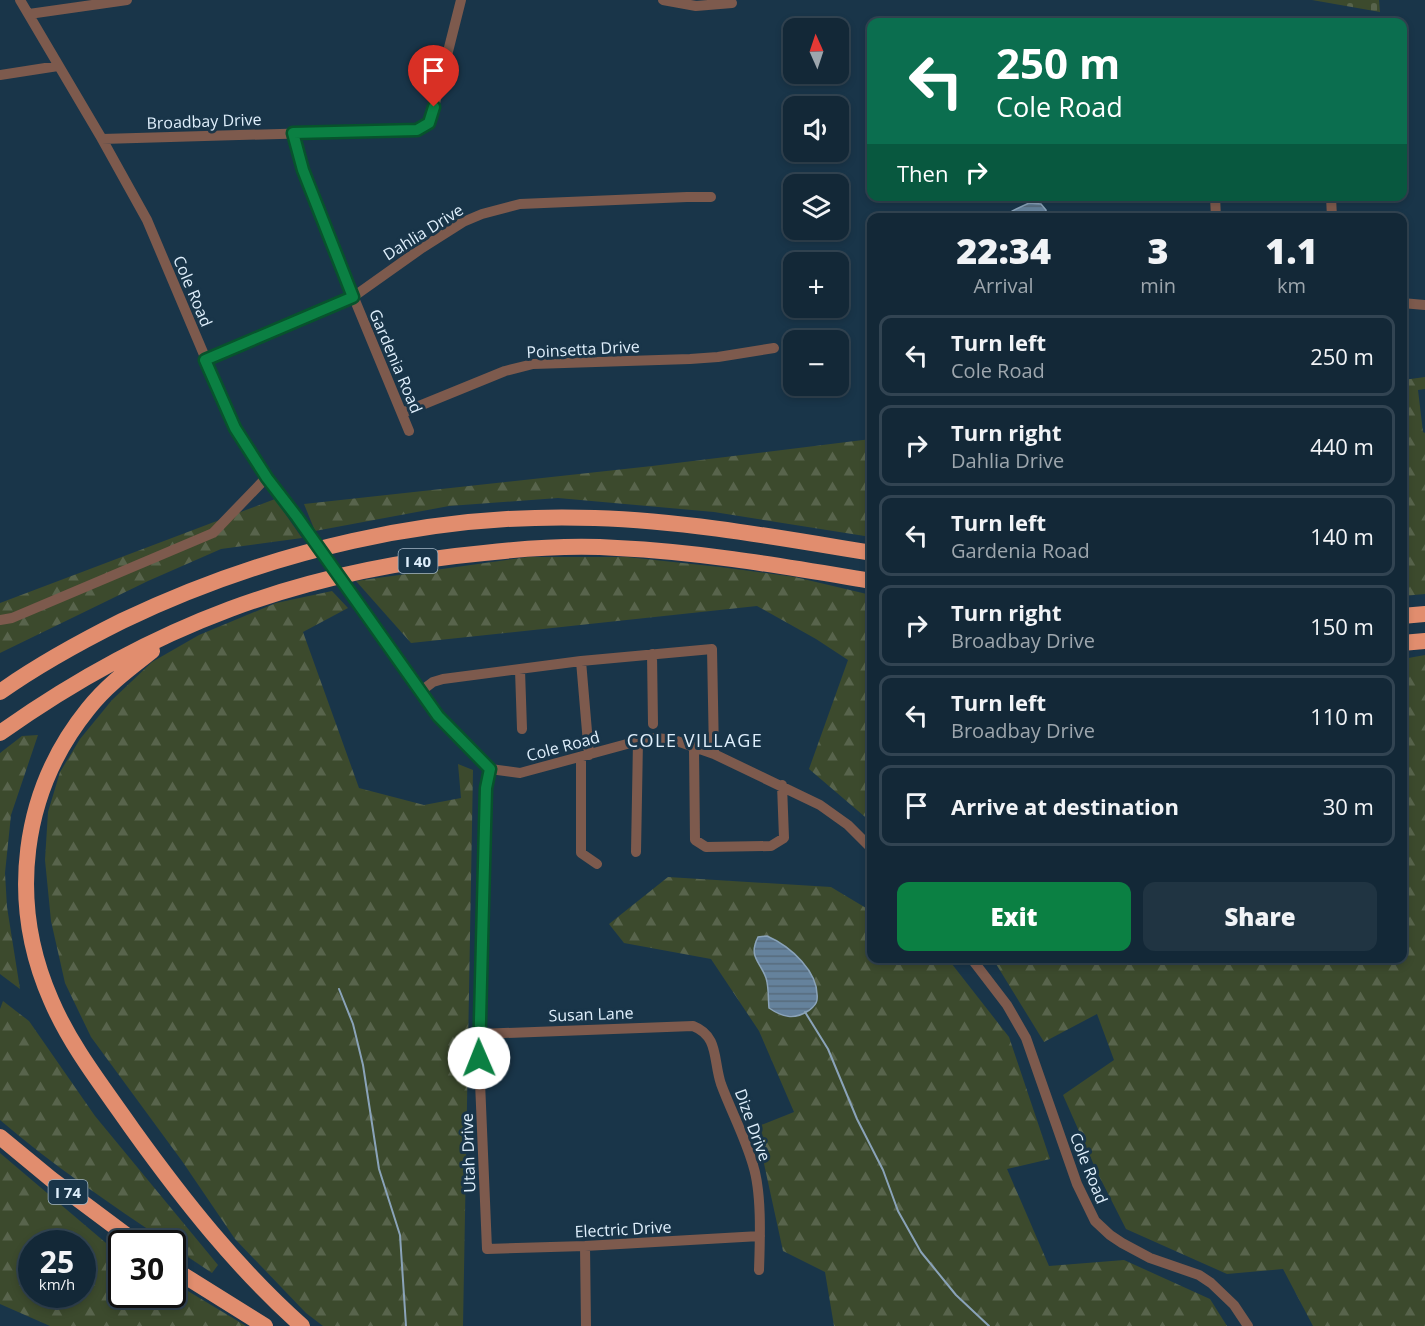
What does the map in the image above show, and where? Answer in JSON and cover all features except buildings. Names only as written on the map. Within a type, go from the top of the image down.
[{"type":"highway","name":"I 40","points":[[0,692],[82,641],[190,591],[251,568],[336,545],[422,528],[508,519],[594,518],[680,524],[867,552]]},
{"type":"highway","name":"I 40","points":[[0,733],[91,674],[180,628],[246,602],[305,583],[352,572],[451,556],[532,548],[615,548],[699,554],[867,580]]},
{"type":"highway","points":[[1407,616],[1425,614]]},
{"type":"highway","points":[[180,628],[105,690],[74,727],[49,769],[35,809],[27,854],[25,892],[29,934],[42,977],[61,1022],[141,1141],[226,1251],[302,1326]]},
{"type":"highway","points":[[1407,643],[1425,641]]},
{"type":"highway","name":"I 74","points":[[0,1137],[119,1230]]},
{"type":"highway","points":[[186,1277],[265,1326]]},
{"type":"street","name":"Cole Road","points":[[20,0],[147,220],[235,428],[267,478],[438,716],[490,769],[520,773],[638,741],[665,739],[714,753],[834,814],[867,844]]},
{"type":"street","points":[[29,14],[127,0]]},
{"type":"street","name":"Broadbay Drive","points":[[102,139],[417,130],[429,123],[461,0]]},
{"type":"street","points":[[663,0],[696,6],[732,3]]},
{"type":"street","points":[[0,75],[58,66]]},
{"type":"street","name":"Gardenia Road","points":[[293,133],[303,170],[353,297],[410,431]]},
{"type":"street","name":"Dahlia Drive","points":[[205,360],[353,297],[422,248],[463,222],[482,214],[520,204],[711,197]]},
{"type":"street","points":[[1407,304],[1425,306]]},
{"type":"street","name":"Poinsetta Drive","points":[[402,413],[505,371],[533,364],[700,358],[774,348]]},
{"type":"street","points":[[0,620],[12,618],[213,533],[267,478]]},
{"type":"street","points":[[421,691],[433,682],[443,679],[712,649],[714,753]]},
{"type":"street","points":[[652,654],[653,724]]},
{"type":"street","points":[[581,662],[587,754],[581,854],[597,864]]},
{"type":"street","points":[[520,670],[522,729]]},
{"type":"street","points":[[636,852],[638,741]]},
{"type":"street","points":[[693,747],[695,840],[706,847],[771,846],[783,838],[782,789]]},
{"type":"street","name":"Utah Drive","points":[[487,1249],[478,1034],[486,788],[490,769]]},
{"type":"street","name":"Cole Road","points":[[975,963],[1007,1005],[1026,1038],[1074,1175],[1095,1221],[1110,1235],[1141,1253],[1187,1270],[1211,1283],[1234,1305],[1248,1326]]},
{"type":"street","name":"Susan Lane","points":[[478,1034],[693,1026],[704,1030]]},
{"type":"street","name":"Dize Drive","points":[[704,1030],[711,1038],[721,1083],[754,1167],[760,1236],[759,1270]]},
{"type":"street","name":"Electric Drive","points":[[487,1249],[760,1236]]},
{"type":"street","points":[[585,1246],[586,1326]]},
{"type":"green space","points":[[1312,0],[1379,0],[1380,12]]},
{"type":"green space","points":[[1425,377],[1425,389],[1418,390],[1423,432],[1425,433],[1425,594],[1407,596],[1407,379]]},
{"type":"green space","points":[[867,439],[867,536],[714,512],[558,498],[449,506],[315,531],[304,504],[652,466]]},
{"type":"green space","points":[[275,499],[302,538],[221,549],[148,581],[0,653],[0,603]]},
{"type":"green space","points":[[528,557],[627,557],[795,577],[867,594],[867,819],[809,769],[848,660],[757,606],[411,643],[356,581]]},
{"type":"green space","points":[[332,591],[348,608],[303,632],[359,788],[424,805],[461,798],[458,764],[473,770],[463,1326],[323,1326],[306,1313],[235,1239],[182,1161],[91,1037],[65,983],[51,921],[45,860],[48,812],[60,772],[80,739],[112,700],[152,662],[199,635],[276,603]]},
{"type":"green space","points":[[1425,655],[1425,1326],[1313,1326],[1283,1269],[1227,1274],[1126,1229],[1097,1172],[1063,1095],[1114,1060],[1097,1014],[1044,1042],[995,963],[1407,963],[1407,658]]},
{"type":"green space","points":[[38,735],[11,815],[5,873],[7,907],[20,989],[0,974],[0,753],[22,736]]},
{"type":"green space","points":[[668,877],[831,887],[867,909],[867,963],[951,963],[1009,1037],[1050,1159],[1007,1169],[1049,1266],[1124,1260],[1210,1299],[1227,1326],[834,1326],[825,1272],[783,1251],[756,1127],[794,1112],[759,1031],[711,959],[624,943],[609,924]]},
{"type":"green space","points":[[3,1001],[29,1021],[95,1116],[218,1265],[212,1273],[186,1256],[186,1230],[149,1230],[82,1184],[0,1120],[0,1009]]},
{"type":"green space","points":[[0,1153],[91,1230],[18,1230],[18,1308],[96,1308],[96,1235],[108,1244],[108,1308],[186,1308],[186,1290],[246,1326],[50,1326],[0,1304]]},
{"type":"water","points":[[1029,203],[1041,204],[1046,213],[1010,213]]},
{"type":"water","points":[[767,936],[794,953],[809,970],[814,980],[817,1000],[812,1008],[803,1014],[788,1016],[769,1008],[767,982],[756,959],[754,949],[758,937]]},
{"type":"waterway","points":[[339,989],[353,1024],[363,1065],[379,1169],[400,1235],[406,1326]]},
{"type":"waterway","points":[[805,1012],[828,1049],[857,1119],[883,1170],[898,1211],[921,1252],[956,1295],[989,1326]]},
{"type":"district","name":"COLE VILLAGE","points":[[695,740]]},
{"type":"route","points":[[434,107],[429,123],[417,130],[293,133],[318,211],[353,297],[205,360],[235,428],[253,458],[438,716],[490,769],[486,788],[483,853],[479,1058]]}]
